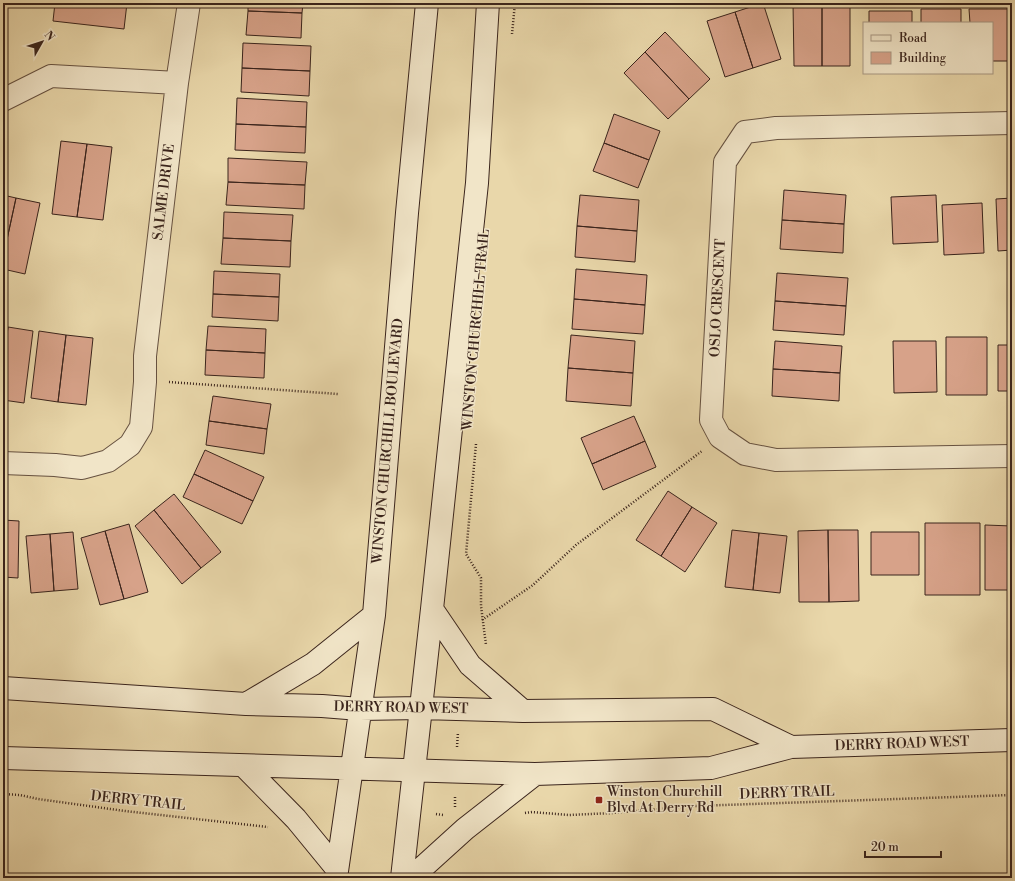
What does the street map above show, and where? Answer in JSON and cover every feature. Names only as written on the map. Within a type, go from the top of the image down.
[{"type":"main road","name":"SALME DRIVE","points":[[3,463],[55,465],[82,468],[108,461],[130,445],[141,427],[145,382],[145,356],[189,3]]},
{"type":"main road","name":"WINSTON CHURCHILL BOULEVARD","points":[[336,874],[374,615],[406,221],[427,3]]},
{"type":"main road","points":[[402,878],[477,183],[488,3]]},
{"type":"main road","points":[[3,100],[51,76],[178,83]]},
{"type":"main road","name":"OSLO CRESCENT","points":[[1012,123],[776,128],[745,132],[725,162],[711,420],[720,437],[745,454],[776,460],[1012,456]]},
{"type":"main road","points":[[432,609],[470,664],[523,711]]},
{"type":"main road","points":[[246,704],[314,664],[374,615]]},
{"type":"main road","name":"DERRY ROAD WEST","points":[[3,688],[246,704],[360,708],[523,711],[713,710],[791,747]]},
{"type":"main road","name":"DERRY ROAD WEST","points":[[3,758],[535,774],[711,768],[791,747],[1012,740]]},
{"type":"main road","points":[[244,766],[296,819],[336,874]]},
{"type":"main road","points":[[411,878],[465,830],[535,774]]},
{"type":"path","points":[[512,34],[515,3]]},
{"type":"path","points":[[145,382],[183,382],[338,394]]},
{"type":"path","name":"WINSTON CHURCHILL TRAIL","points":[[476,436],[466,554],[481,578],[482,620],[487,644],[484,649]]},
{"type":"path","points":[[482,620],[533,585],[576,545],[720,437]]},
{"type":"path","points":[[455,801],[458,709]]},
{"type":"path","name":"DERRY TRAIL","points":[[3,794],[20,795],[38,799],[124,811],[270,827]]},
{"type":"path","name":"DERRY TRAIL","points":[[520,813],[532,812],[569,815],[606,814],[695,806],[1012,795]]},
{"type":"building","points":[[55,3],[127,3],[124,29],[53,21]]},
{"type":"building","points":[[248,3],[303,3],[302,13],[248,11]]},
{"type":"building","points":[[763,3],[781,59],[753,68],[735,12]]},
{"type":"building","points":[[793,3],[822,3],[822,66],[794,66]]},
{"type":"building","points":[[822,3],[850,3],[850,66],[822,66]]},
{"type":"building","points":[[921,9],[961,9],[961,22],[921,22]]},
{"type":"building","points":[[969,9],[1012,9],[1012,61],[993,61],[993,22],[970,22]]},
{"type":"building","points":[[248,11],[302,13],[301,38],[246,35]]},
{"type":"building","points":[[869,11],[912,11],[912,22],[869,22]]},
{"type":"building","points":[[735,12],[753,68],[725,77],[707,21]]},
{"type":"building","points":[[665,32],[710,79],[689,99],[645,52]]},
{"type":"building","points":[[243,43],[311,46],[310,71],[242,68]]},
{"type":"building","points":[[645,52],[689,99],[668,119],[624,73]]},
{"type":"building","points":[[242,68],[310,71],[309,96],[241,92]]},
{"type":"building","points":[[237,98],[307,102],[306,127],[236,124]]},
{"type":"building","points":[[614,114],[660,131],[649,160],[604,143]]},
{"type":"building","points":[[236,124],[306,127],[305,153],[235,150]]},
{"type":"building","points":[[61,141],[87,144],[77,217],[52,214]]},
{"type":"building","points":[[604,143],[649,160],[638,188],[593,171]]},
{"type":"building","points":[[87,144],[112,147],[103,220],[77,217]]},
{"type":"building","points":[[228,158],[307,162],[305,185],[228,182]]},
{"type":"building","points":[[228,182],[305,185],[304,209],[226,205]]},
{"type":"building","points":[[784,190],[846,195],[844,224],[782,220]]},
{"type":"building","points":[[3,195],[16,198],[3,258]]},
{"type":"building","points":[[580,195],[639,200],[637,231],[577,226]]},
{"type":"building","points":[[936,195],[938,242],[893,244],[891,197]]},
{"type":"building","points":[[16,198],[40,203],[25,274],[3,269],[3,258]]},
{"type":"building","points":[[1012,198],[1012,250],[998,251],[996,199]]},
{"type":"building","points":[[982,203],[984,253],[944,255],[942,205]]},
{"type":"building","points":[[224,212],[293,215],[291,241],[223,238]]},
{"type":"building","points":[[782,220],[844,224],[843,253],[780,249]]},
{"type":"building","points":[[577,226],[637,231],[635,262],[575,257]]},
{"type":"building","points":[[223,238],[291,241],[290,267],[221,264]]},
{"type":"building","points":[[576,269],[647,275],[645,305],[574,299]]},
{"type":"building","points":[[214,271],[280,274],[279,297],[213,294]]},
{"type":"building","points":[[777,273],[848,278],[846,306],[775,301]]},
{"type":"building","points":[[213,294],[279,297],[278,321],[212,317]]},
{"type":"building","points":[[574,299],[645,305],[643,334],[572,329]]},
{"type":"building","points":[[775,301],[846,306],[844,335],[773,330]]},
{"type":"building","points":[[208,326],[266,329],[265,353],[206,350]]},
{"type":"building","points":[[3,327],[8,327],[3,365]]},
{"type":"building","points":[[8,327],[33,331],[24,403],[3,400],[3,365]]},
{"type":"building","points":[[39,331],[66,335],[58,402],[31,398]]},
{"type":"building","points":[[66,335],[93,338],[86,405],[58,402]]},
{"type":"building","points":[[571,335],[635,341],[633,373],[568,368]]},
{"type":"building","points":[[946,337],[987,337],[987,395],[946,395]]},
{"type":"building","points":[[775,341],[842,346],[840,373],[773,369]]},
{"type":"building","points":[[893,341],[936,341],[937,392],[894,393]]},
{"type":"building","points":[[998,345],[1012,345],[1012,391],[998,391]]},
{"type":"building","points":[[206,350],[265,353],[264,378],[205,375]]},
{"type":"building","points":[[568,368],[633,373],[631,406],[566,401]]},
{"type":"building","points":[[773,369],[840,373],[839,401],[772,396]]},
{"type":"building","points":[[213,396],[271,404],[267,429],[209,421]]},
{"type":"building","points":[[634,416],[645,441],[592,464],[581,438]]},
{"type":"building","points":[[209,421],[267,429],[264,454],[206,445]]},
{"type":"building","points":[[645,441],[656,467],[603,490],[592,464]]},
{"type":"building","points":[[205,450],[264,477],[253,501],[194,474]]},
{"type":"building","points":[[194,474],[253,501],[242,524],[183,497]]},
{"type":"building","points":[[668,491],[692,507],[661,556],[636,540]]},
{"type":"building","points":[[174,494],[221,552],[201,568],[154,510]]},
{"type":"building","points":[[692,507],[717,523],[685,572],[661,556]]},
{"type":"building","points":[[154,510],[201,568],[182,584],[135,526]]},
{"type":"building","points":[[3,520],[19,521],[18,578],[3,577]]},
{"type":"building","points":[[925,523],[980,523],[980,595],[925,595]]},
{"type":"building","points":[[129,524],[148,592],[124,599],[105,531]]},
{"type":"building","points":[[985,525],[1012,526],[1012,590],[985,590]]},
{"type":"building","points":[[732,530],[759,533],[753,590],[725,587]]},
{"type":"building","points":[[828,530],[858,530],[859,601],[829,602]]},
{"type":"building","points":[[828,530],[829,602],[799,602],[798,531]]},
{"type":"building","points":[[105,531],[124,599],[100,605],[81,538]]},
{"type":"building","points":[[73,532],[78,589],[54,591],[50,534]]},
{"type":"building","points":[[871,532],[919,532],[919,575],[871,575]]},
{"type":"building","points":[[759,533],[787,536],[780,593],[753,590]]},
{"type":"building","points":[[50,534],[54,591],[31,593],[26,536]]},
{"type":"place","name":"Winston Churchill Blvd At Derry Rd","points":[[599,800]]}]
